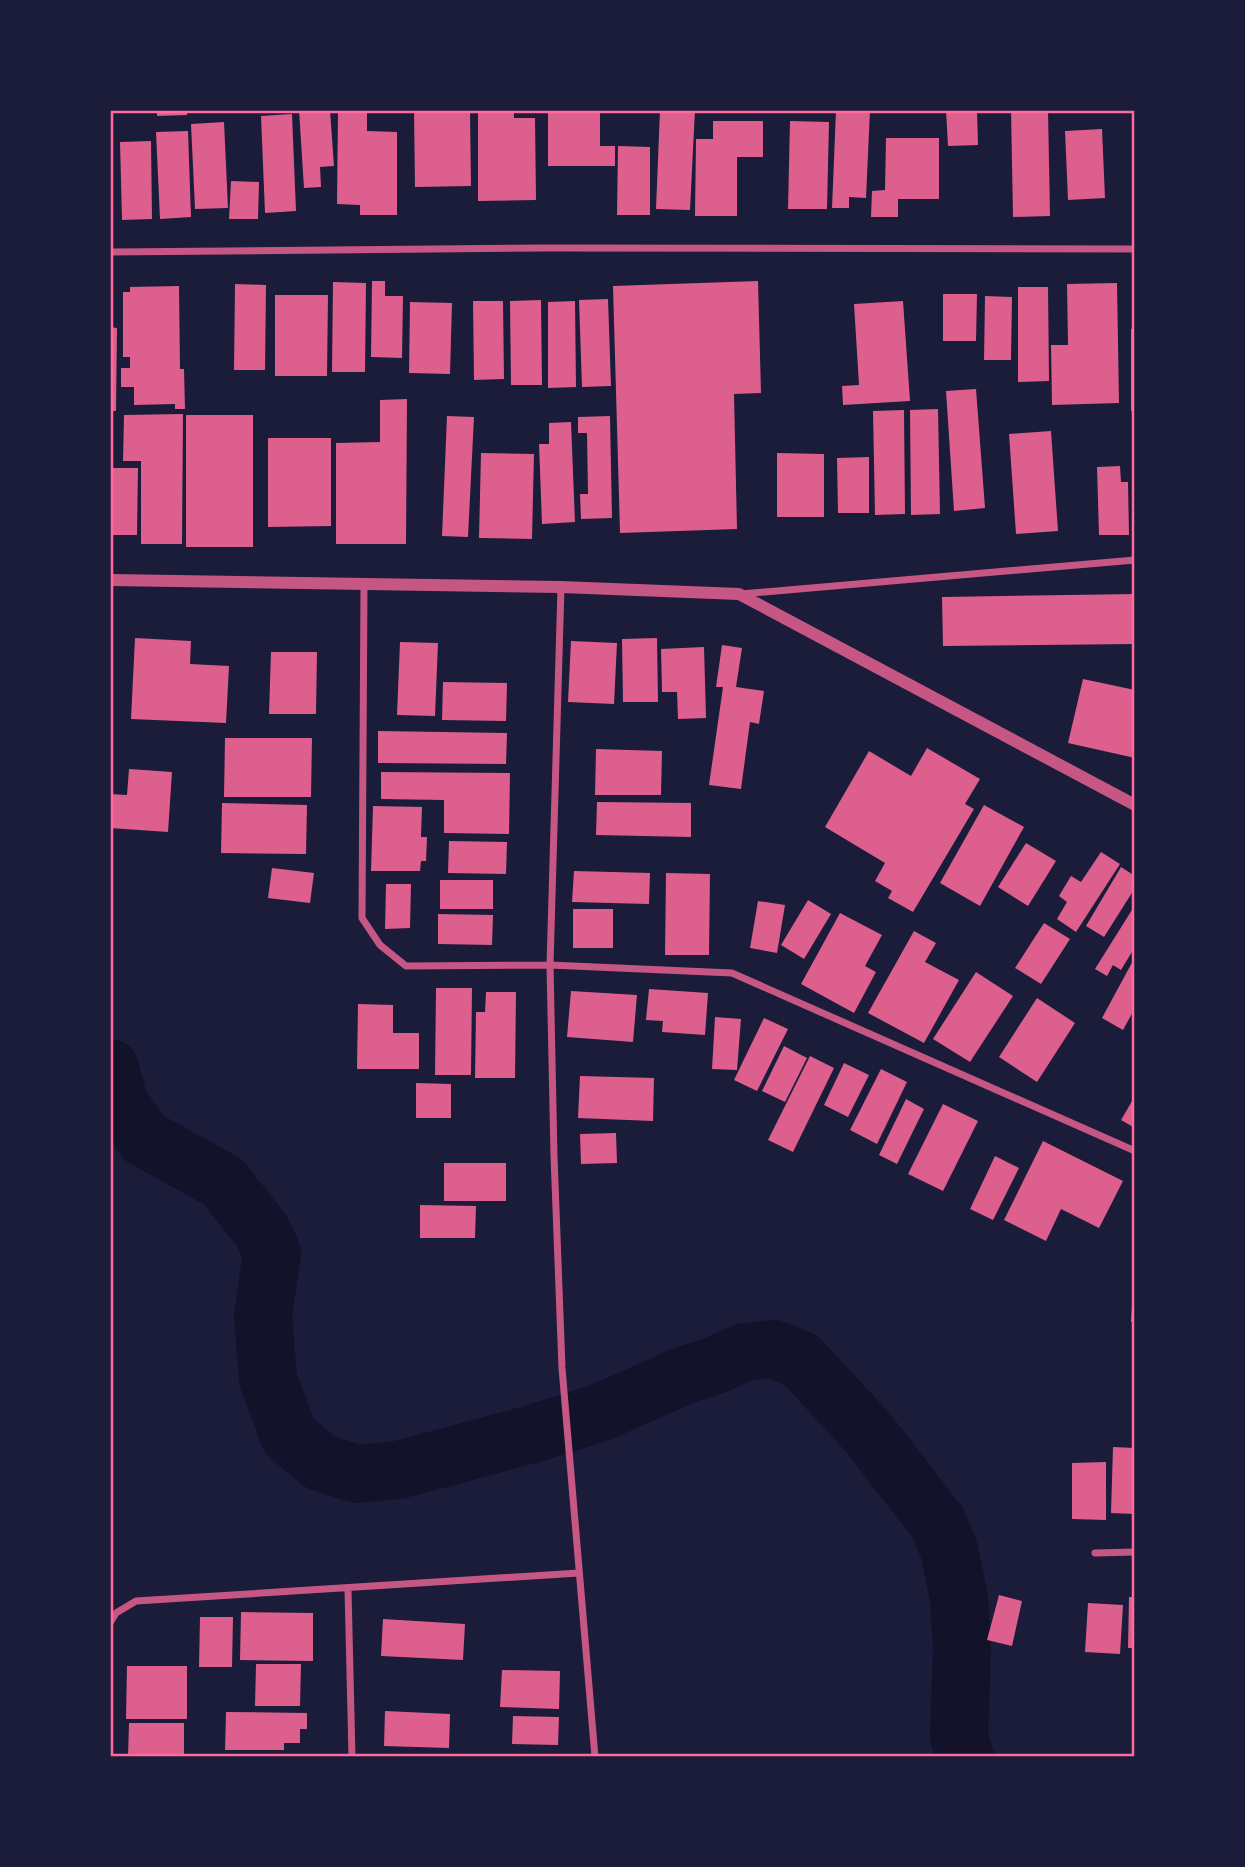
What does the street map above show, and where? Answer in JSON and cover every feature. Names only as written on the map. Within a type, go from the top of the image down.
[{"type":"street","points":[[110,252],[545,248],[1135,249]]},
{"type":"street","points":[[110,580],[561,587],[739,594],[1135,560]]},
{"type":"street","points":[[364,585],[362,918],[380,945],[406,966],[550,965],[732,973],[1135,1151]]},
{"type":"street","points":[[561,587],[550,965],[554,1156],[562,1368],[595,1757]]},
{"type":"street","points":[[739,594],[1135,805]]},
{"type":"street","points":[[1095,1553],[1135,1552]]},
{"type":"street","points":[[110,1623],[116,1613],[136,1601],[579,1573]]},
{"type":"street","points":[[348,1589],[352,1757]]},
{"type":"building","points":[[157,110],[187,110],[187,115],[157,116]]},
{"type":"building","points":[[299,110],[330,110],[334,166],[320,167],[321,187],[304,188]]},
{"type":"building","points":[[338,110],[367,110],[367,131],[397,132],[397,215],[360,215],[360,205],[337,204]]},
{"type":"building","points":[[414,110],[470,110],[471,186],[415,187]]},
{"type":"building","points":[[478,110],[514,110],[514,118],[535,118],[536,200],[478,201]]},
{"type":"building","points":[[548,110],[600,110],[600,146],[615,146],[615,166],[548,166]]},
{"type":"building","points":[[660,110],[695,110],[690,210],[656,209]]},
{"type":"building","points":[[836,110],[870,110],[866,198],[849,197],[849,208],[832,208]]},
{"type":"building","points":[[946,110],[977,110],[978,145],[948,146]]},
{"type":"building","points":[[1011,110],[1048,110],[1050,216],[1013,217]]},
{"type":"building","points":[[292,114],[296,211],[265,213],[261,116]]},
{"type":"building","points":[[713,121],[763,121],[763,157],[737,157],[737,216],[695,216],[696,139],[713,139]]},
{"type":"building","points":[[790,121],[829,122],[827,209],[788,209]]},
{"type":"building","points":[[224,122],[228,208],[195,209],[191,124]]},
{"type":"building","points":[[1102,129],[1105,198],[1068,200],[1065,131]]},
{"type":"building","points":[[188,131],[191,217],[160,219],[156,132]]},
{"type":"building","points":[[886,138],[939,138],[939,199],[898,199],[898,217],[871,217],[872,191],[885,190]]},
{"type":"building","points":[[151,141],[152,219],[122,220],[120,142]]},
{"type":"building","points":[[618,146],[650,147],[650,215],[617,215]]},
{"type":"building","points":[[231,181],[259,182],[258,219],[229,219]]},
{"type":"building","points":[[372,281],[385,281],[385,296],[403,296],[402,358],[371,357]]},
{"type":"building","points":[[758,281],[761,393],[734,394],[737,529],[620,533],[613,286]]},
{"type":"building","points":[[333,282],[366,283],[365,372],[332,372]]},
{"type":"building","points":[[1117,283],[1119,403],[1052,405],[1051,345],[1068,345],[1067,284]]},
{"type":"building","points":[[235,284],[266,285],[265,370],[234,370]]},
{"type":"building","points":[[179,286],[180,369],[184,369],[185,409],[175,409],[175,404],[134,405],[134,387],[121,387],[121,368],[130,368],[130,357],[123,357],[123,292],[130,292],[130,287]]},
{"type":"building","points":[[1018,287],[1048,287],[1049,381],[1018,382]]},
{"type":"building","points":[[943,294],[977,294],[976,341],[943,341]]},
{"type":"building","points":[[275,295],[328,295],[327,376],[275,376]]},
{"type":"building","points":[[985,296],[1012,297],[1011,360],[984,360]]},
{"type":"building","points":[[608,299],[611,386],[582,387],[579,300]]},
{"type":"building","points":[[541,300],[542,385],[511,385],[510,301]]},
{"type":"building","points":[[473,301],[503,301],[504,379],[474,380]]},
{"type":"building","points":[[575,301],[576,387],[548,388],[548,302]]},
{"type":"building","points":[[903,301],[910,401],[843,405],[842,386],[859,385],[854,304]]},
{"type":"building","points":[[410,302],[452,303],[450,374],[409,373]]},
{"type":"building","points":[[110,327],[117,328],[116,411],[110,411]]},
{"type":"building","points":[[1131,329],[1135,329],[1135,411],[1131,411]]},
{"type":"building","points":[[976,389],[985,508],[954,511],[946,391]]},
{"type":"building","points":[[407,399],[406,544],[336,544],[336,443],[380,442],[380,400]]},
{"type":"building","points":[[938,409],[940,514],[911,515],[910,410]]},
{"type":"building","points":[[904,410],[905,514],[875,515],[873,411]]},
{"type":"building","points":[[183,414],[182,544],[141,544],[141,461],[123,461],[124,415]]},
{"type":"building","points":[[186,415],[253,415],[253,547],[186,547]]},
{"type":"building","points":[[447,416],[474,417],[468,537],[442,536]]},
{"type":"building","points":[[610,416],[612,518],[581,519],[580,494],[588,494],[587,433],[578,433],[578,417]]},
{"type":"building","points":[[571,422],[575,522],[542,524],[539,444],[549,444],[549,423]]},
{"type":"building","points":[[1051,431],[1058,531],[1016,534],[1009,434]]},
{"type":"building","points":[[268,438],[331,438],[331,526],[268,527]]},
{"type":"building","points":[[481,453],[534,454],[532,539],[479,538]]},
{"type":"building","points":[[777,453],[824,454],[824,517],[777,517]]},
{"type":"building","points":[[869,457],[869,513],[838,513],[837,458]]},
{"type":"building","points":[[1120,466],[1121,482],[1128,482],[1129,535],[1099,535],[1097,467]]},
{"type":"building","points":[[110,468],[138,468],[137,535],[110,535]]},
{"type":"building","points":[[1135,594],[1135,644],[943,646],[942,597]]},
{"type":"building","points":[[135,638],[191,641],[190,664],[229,666],[226,723],[131,719]]},
{"type":"building","points":[[657,638],[658,702],[623,702],[622,639]]},
{"type":"building","points":[[571,641],[617,643],[614,704],[568,702]]},
{"type":"building","points":[[400,642],[438,643],[435,716],[397,715]]},
{"type":"building","points":[[722,645],[742,648],[736,687],[764,691],[759,724],[750,722],[741,789],[709,785],[723,687],[716,687]]},
{"type":"building","points":[[704,647],[706,718],[678,719],[677,692],[662,692],[661,649]]},
{"type":"building","points":[[271,652],[317,652],[316,714],[269,714]]},
{"type":"building","points":[[1083,679],[1135,690],[1135,758],[1068,743]]},
{"type":"building","points":[[443,682],[507,683],[506,721],[442,720]]},
{"type":"building","points":[[378,731],[507,733],[506,764],[378,763]]},
{"type":"building","points":[[225,738],[312,738],[311,797],[224,797]]},
{"type":"building","points":[[927,748],[980,779],[965,804],[974,809],[913,912],[888,898],[892,891],[875,881],[885,863],[825,827],[869,751],[911,776]]},
{"type":"building","points":[[596,749],[662,751],[661,795],[595,795]]},
{"type":"building","points":[[129,769],[172,772],[168,832],[110,828],[110,794],[127,795]]},
{"type":"building","points":[[381,772],[510,773],[509,834],[444,833],[444,800],[381,799]]},
{"type":"building","points":[[597,802],[691,803],[691,837],[596,835]]},
{"type":"building","points":[[222,803],[307,805],[306,854],[221,853]]},
{"type":"building","points":[[984,805],[1024,827],[980,906],[940,883]]},
{"type":"building","points":[[373,806],[422,807],[421,837],[427,837],[426,861],[421,861],[420,871],[371,871]]},
{"type":"building","points":[[449,841],[507,842],[506,874],[448,873]]},
{"type":"building","points":[[1026,843],[1056,861],[1028,906],[998,887]]},
{"type":"building","points":[[1101,852],[1120,864],[1076,932],[1057,919],[1067,902],[1059,896],[1071,876],[1081,882]]},
{"type":"building","points":[[1121,867],[1135,876],[1135,888],[1104,937],[1086,926]]},
{"type":"building","points":[[272,868],[314,873],[310,903],[268,898]]},
{"type":"building","points":[[574,871],[650,873],[649,904],[572,902]]},
{"type":"building","points":[[666,873],[710,874],[709,955],[665,955]]},
{"type":"building","points":[[440,880],[493,880],[493,909],[440,909]]},
{"type":"building","points":[[386,884],[411,884],[410,928],[385,929]]},
{"type":"building","points":[[808,900],[831,914],[804,959],[781,945]]},
{"type":"building","points":[[758,901],[785,905],[777,953],[750,948]]},
{"type":"building","points":[[1135,905],[1135,947],[1121,970],[1113,965],[1107,976],[1095,969]]},
{"type":"building","points":[[573,909],[613,909],[613,948],[573,948]]},
{"type":"building","points":[[840,913],[882,935],[865,966],[876,972],[854,1013],[801,984]]},
{"type":"building","points":[[438,914],[493,915],[492,945],[438,944]]},
{"type":"building","points":[[1044,923],[1070,939],[1041,984],[1015,968]]},
{"type":"building","points":[[914,931],[936,943],[925,962],[959,980],[924,1043],[868,1013]]},
{"type":"building","points":[[1135,957],[1135,1008],[1123,1030],[1102,1018]]},
{"type":"building","points":[[976,972],[1013,996],[970,1062],[933,1039]]},
{"type":"building","points":[[436,988],[472,988],[471,1075],[435,1075]]},
{"type":"building","points":[[649,989],[708,993],[705,1035],[662,1032],[663,1021],[646,1020]]},
{"type":"building","points":[[571,991],[637,995],[633,1042],[567,1037]]},
{"type":"building","points":[[486,992],[516,992],[515,1078],[475,1078],[476,1012],[485,1012]]},
{"type":"building","points":[[1037,998],[1075,1023],[1037,1082],[999,1057]]},
{"type":"building","points":[[358,1004],[393,1005],[393,1033],[419,1033],[419,1069],[357,1069]]},
{"type":"building","points":[[715,1017],[741,1019],[737,1070],[712,1069]]},
{"type":"building","points":[[764,1018],[788,1029],[757,1091],[734,1080]]},
{"type":"building","points":[[784,1046],[807,1058],[785,1102],[762,1091]]},
{"type":"building","points":[[810,1056],[834,1068],[793,1152],[768,1140]]},
{"type":"building","points":[[844,1063],[869,1075],[848,1117],[824,1105]]},
{"type":"building","points":[[881,1069],[907,1082],[877,1144],[850,1130]]},
{"type":"building","points":[[580,1076],[654,1078],[653,1121],[578,1118]]},
{"type":"building","points":[[416,1083],[451,1084],[451,1118],[416,1118]]},
{"type":"building","points":[[1135,1096],[1135,1128],[1121,1120]]},
{"type":"building","points":[[906,1099],[924,1109],[897,1164],[879,1155]]},
{"type":"building","points":[[943,1104],[978,1121],[943,1191],[908,1174]]},
{"type":"building","points":[[616,1133],[617,1163],[581,1164],[580,1134]]},
{"type":"building","points":[[1043,1141],[1123,1181],[1099,1228],[1061,1209],[1046,1241],[1004,1220]]},
{"type":"building","points":[[995,1156],[1019,1168],[993,1220],[970,1209]]},
{"type":"building","points":[[444,1163],[506,1163],[506,1201],[444,1201]]},
{"type":"building","points":[[420,1205],[476,1206],[475,1238],[420,1238]]},
{"type":"building","points":[[1133,1290],[1135,1322],[1131,1322]]},
{"type":"building","points":[[1113,1447],[1135,1448],[1135,1514],[1111,1513]]},
{"type":"building","points":[[1106,1462],[1106,1520],[1072,1519],[1072,1463]]},
{"type":"building","points":[[999,1595],[1022,1601],[1012,1646],[987,1640]]},
{"type":"building","points":[[1129,1597],[1135,1597],[1135,1648],[1128,1648]]},
{"type":"building","points":[[1088,1603],[1123,1605],[1120,1654],[1085,1652]]},
{"type":"building","points":[[241,1612],[313,1613],[313,1661],[240,1660]]},
{"type":"building","points":[[200,1617],[233,1617],[232,1667],[199,1667]]},
{"type":"building","points":[[383,1619],[465,1624],[463,1660],[381,1656]]},
{"type":"building","points":[[256,1664],[301,1664],[300,1706],[255,1706]]},
{"type":"building","points":[[127,1666],[187,1666],[187,1719],[126,1719]]},
{"type":"building","points":[[502,1670],[560,1671],[559,1709],[500,1707]]},
{"type":"building","points":[[385,1711],[450,1714],[449,1748],[384,1746]]},
{"type":"building","points":[[226,1712],[307,1713],[307,1729],[300,1729],[300,1743],[284,1743],[284,1750],[225,1750]]},
{"type":"building","points":[[513,1716],[559,1717],[558,1745],[512,1744]]},
{"type":"building","points":[[129,1723],[184,1723],[184,1757],[128,1757]]},
{"type":"waterway","points":[[110,1068],[119,1103],[144,1138],[223,1182],[262,1231],[272,1253],[263,1316],[268,1379],[289,1436],[320,1462],[357,1474],[398,1470],[599,1413],[744,1352],[774,1349],[801,1360],[869,1434],[938,1523],[949,1550],[959,1598],[962,1649],[959,1737],[965,1757]]}]
